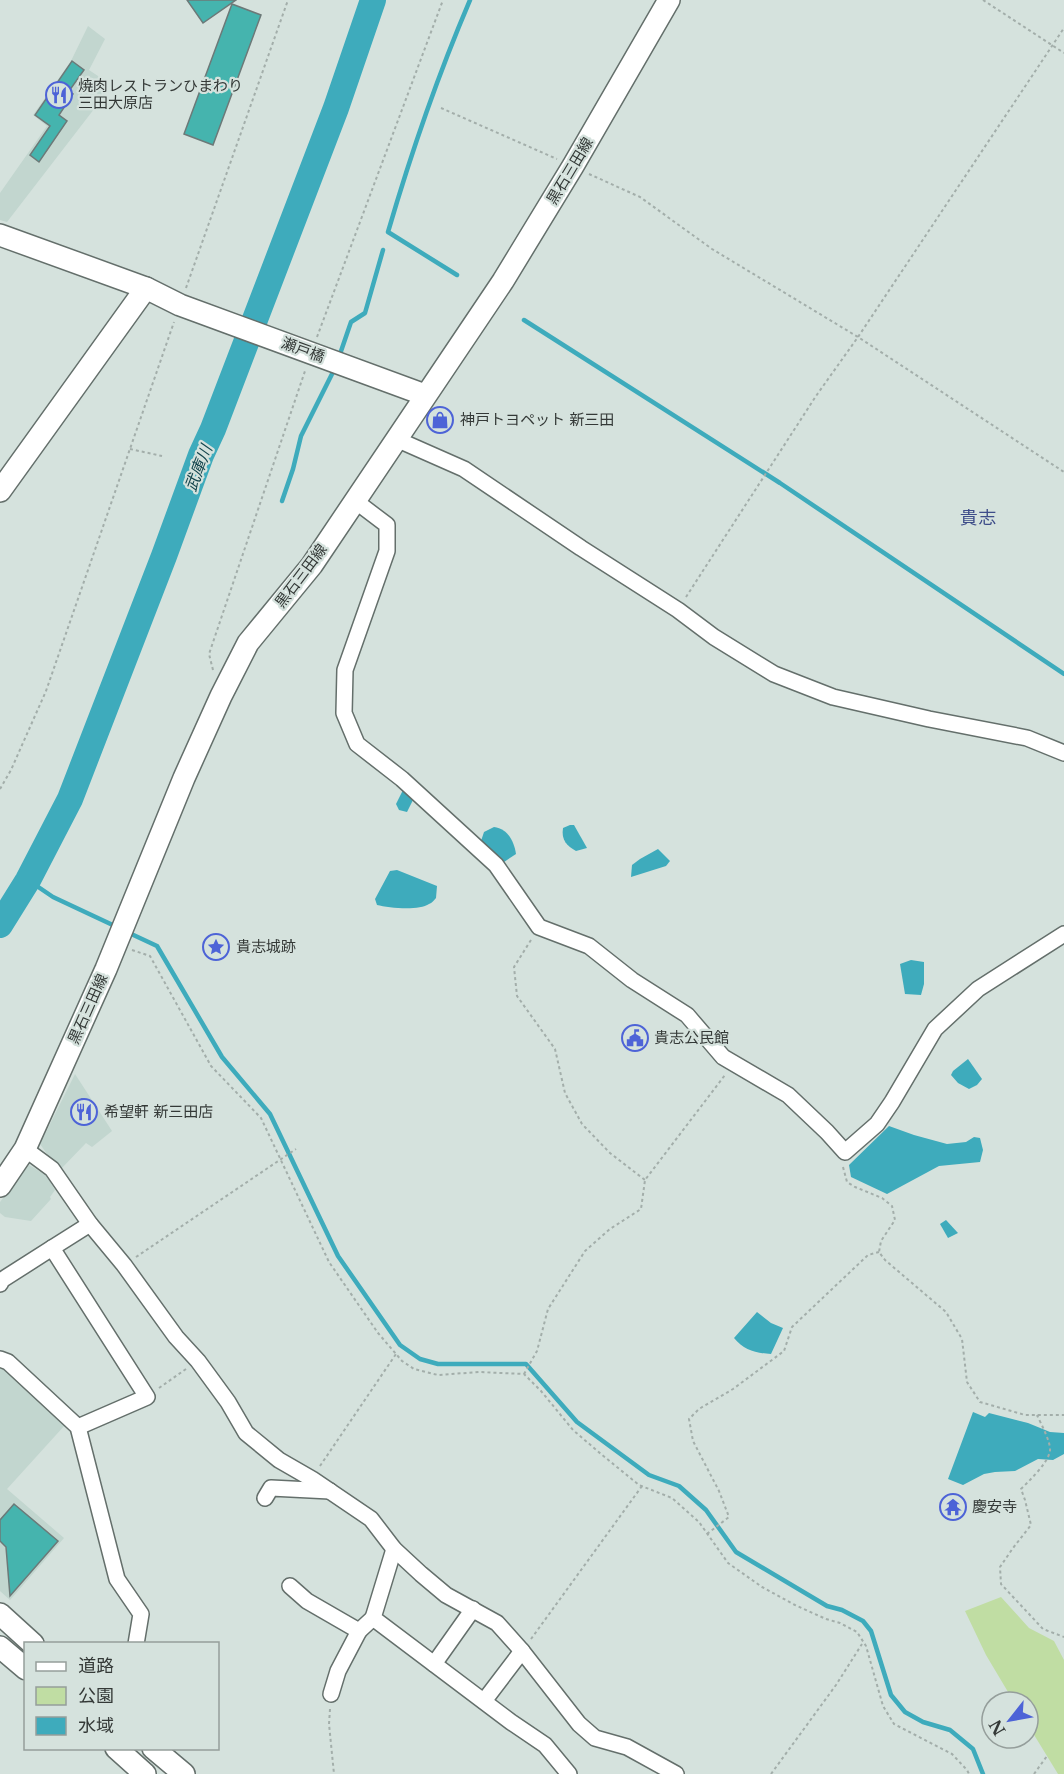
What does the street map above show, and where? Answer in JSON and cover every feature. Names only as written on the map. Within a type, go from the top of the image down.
[{"type":"main road","name":"黒石三田線","points":[[0,1186],[25,1149],[119,936],[183,778],[248,643],[312,565],[503,281],[669,0]]},
{"type":"main road","name":"瀬戸橋","points":[[0,235],[146,288],[180,305],[425,395]]},
{"type":"main road","points":[[3,482],[146,288]]},
{"type":"main road","points":[[0,1614],[31,1642]]},
{"type":"main road","points":[[0,1647],[24,1668]]},
{"type":"main road","points":[[117,1750],[145,1774]]},
{"type":"main road","points":[[154,1750],[184,1774]]},
{"type":"street","points":[[396,439],[464,470],[678,609],[714,637],[774,674],[834,697],[1027,738],[1064,753]]},
{"type":"street","points":[[354,500],[387,525],[387,551],[345,669],[344,713],[357,744],[402,779],[496,865],[539,927],[589,946],[632,980],[687,1015],[723,1057],[788,1095],[827,1132],[844,1152],[877,1124],[935,1029],[978,989],[1064,934]]},
{"type":"street","points":[[25,1149],[52,1169],[90,1224],[124,1265],[176,1337],[198,1361],[228,1402],[246,1433],[279,1460],[312,1479],[371,1519],[394,1549],[446,1594],[497,1623],[579,1724],[595,1738],[627,1747],[676,1774]]},
{"type":"street","points":[[0,1284],[2,1280],[90,1224]]},
{"type":"street","points":[[52,1248],[147,1397],[78,1427]]},
{"type":"street","points":[[0,1359],[8,1362],[78,1427],[117,1579],[141,1614],[136,1642]]},
{"type":"street","points":[[265,1498],[271,1488],[330,1491]]},
{"type":"street","points":[[331,1694],[338,1671],[359,1630],[373,1618],[394,1549]]},
{"type":"street","points":[[290,1587],[307,1601],[359,1630]]},
{"type":"street","points":[[434,1664],[474,1609]]},
{"type":"street","points":[[373,1618],[545,1745],[569,1774]]},
{"type":"street","points":[[484,1701],[522,1651]]},
{"type":"path","points":[[0,789],[11,770],[46,691],[288,0]]},
{"type":"path","points":[[221,696],[209,654],[312,353],[443,0]]},
{"type":"path","points":[[983,0],[1064,52]]},
{"type":"path","points":[[678,609],[816,396],[858,337],[1064,28]]},
{"type":"path","points":[[441,108],[640,197],[712,249],[858,337],[1064,472]]},
{"type":"path","points":[[130,449],[162,456]]},
{"type":"path","points":[[539,927],[514,967],[517,996],[555,1048],[565,1093],[582,1124],[610,1153],[645,1180]]},
{"type":"path","points":[[119,936],[150,956],[211,1065],[261,1118],[282,1158],[329,1262],[378,1333],[402,1361],[414,1369],[438,1375],[479,1372],[524,1374],[573,1430],[642,1486],[672,1498],[699,1522],[728,1563],[762,1587],[795,1605],[857,1632],[873,1666],[876,1686],[883,1706],[894,1724],[952,1754],[968,1770],[969,1774]]},
{"type":"path","points":[[524,1374],[537,1351],[548,1309],[585,1251],[610,1228],[641,1209],[645,1180],[734,1063]]},
{"type":"path","points":[[124,1265],[296,1149]]},
{"type":"path","points":[[844,1152],[843,1167],[847,1182],[882,1198],[892,1206],[895,1220],[881,1241],[879,1252],[885,1260],[946,1312],[962,1339],[967,1382],[980,1402],[1025,1415],[1064,1415]]},
{"type":"path","points":[[707,1534],[729,1517],[719,1491],[693,1441],[689,1419],[699,1409],[733,1389],[784,1351],[792,1327],[868,1255],[879,1252]]},
{"type":"path","points":[[312,1479],[396,1354]]},
{"type":"path","points":[[147,1397],[198,1361]]},
{"type":"path","points":[[1037,1415],[1047,1436],[1050,1451],[1040,1469],[1021,1489],[1026,1500],[1031,1525],[1000,1567],[1001,1584],[1043,1629],[1064,1637]]},
{"type":"path","points":[[522,1651],[642,1486]]},
{"type":"path","points":[[771,1774],[836,1685],[863,1642]]},
{"type":"path","points":[[331,1694],[329,1724],[334,1774]]},
{"type":"path","points":[[1034,1774],[1047,1756]]},
{"type":"shaded area","points":[[88,26],[105,39],[89,70],[104,80],[101,100],[7,222],[0,220],[0,193],[47,126],[33,115],[71,61]]},
{"type":"shaded area","points":[[75,1074],[112,1131],[92,1147],[86,1143],[59,1171],[40,1144]]},
{"type":"shaded area","points":[[29,1165],[49,1180],[55,1190],[51,1199],[31,1221],[5,1217],[0,1213],[0,1202]]},
{"type":"shaded area","points":[[0,1367],[13,1375],[65,1425],[7,1489],[64,1538],[10,1600],[0,1591]]},
{"type":"green space","points":[[1001,1597],[1029,1628],[1054,1641],[1064,1660],[1064,1774],[1058,1774],[1040,1745],[1040,1690],[1007,1690],[986,1655],[965,1611]]},
{"type":"water","points":[[403,790],[414,798],[407,812],[399,810],[396,804]]},
{"type":"water","points":[[574,825],[587,848],[576,851],[565,842],[563,828]]},
{"type":"water","points":[[494,827],[503,830],[509,836],[516,854],[501,864],[480,844],[484,832]]},
{"type":"water","points":[[658,849],[670,861],[666,866],[631,877],[632,865]]},
{"type":"water","points":[[397,870],[437,886],[436,898],[430,904],[418,908],[377,905],[375,899],[390,871]]},
{"type":"water","points":[[911,960],[924,962],[924,984],[921,995],[905,994],[900,964]]},
{"type":"water","points":[[968,1059],[982,1079],[969,1089],[958,1083],[951,1075]]},
{"type":"water","points":[[889,1126],[947,1144],[966,1142],[974,1137],[980,1138],[983,1150],[980,1162],[939,1166],[887,1194],[851,1177],[849,1165]]},
{"type":"water","points":[[946,1220],[958,1233],[948,1238],[940,1224]]},
{"type":"water","points":[[757,1312],[771,1323],[783,1328],[771,1354],[750,1350],[734,1338]]},
{"type":"water","points":[[973,1412],[985,1417],[989,1413],[1028,1423],[1050,1432],[1064,1433],[1064,1454],[1053,1460],[1038,1459],[1015,1471],[984,1474],[963,1485],[948,1479]]},
{"type":"building","points":[[187,0],[236,0],[203,23]]},
{"type":"building","points":[[232,4],[261,15],[213,145],[184,134]]},
{"type":"building","points":[[72,61],[84,70],[69,91],[73,94],[59,115],[67,121],[39,162],[30,155],[50,126],[35,115]]},
{"type":"building","points":[[82,1099],[96,1107],[87,1124],[73,1116]]},
{"type":"building","points":[[14,1504],[58,1541],[10,1596],[6,1547],[0,1541],[0,1520]]},
{"type":"waterway","name":"武庫川","points":[[0,925],[28,880],[70,799],[336,108],[373,0]]},
{"type":"waterway","points":[[457,275],[388,232],[426,114],[470,0]]},
{"type":"waterway","points":[[339,357],[351,322],[365,313],[383,250]]},
{"type":"waterway","points":[[524,320],[780,483],[1064,674]]},
{"type":"waterway","points":[[282,501],[301,436],[335,368]]},
{"type":"waterway","points":[[28,880],[53,897],[117,927]]},
{"type":"waterway","points":[[127,932],[157,946],[222,1057],[270,1114],[338,1256],[400,1345],[420,1359],[438,1364],[526,1364],[577,1422],[649,1475],[679,1486],[706,1510],[736,1552],[827,1606],[842,1610],[863,1621],[871,1631],[891,1695],[905,1712],[923,1722],[950,1730],[973,1749],[983,1774]]},
{"type":"place","name":"焼肉レストランひまわり 三田大原店","points":[[59,95]]},
{"type":"place","name":"神戸トヨペット 新三田","points":[[440,420]]},
{"type":"place","name":"貴志城跡","points":[[216,947]]},
{"type":"place","name":"貴志公民館","points":[[635,1038]]},
{"type":"place","name":"希望軒 新三田店","points":[[84,1112]]},
{"type":"place","name":"慶安寺","points":[[953,1507]]},
{"type":"district","name":"貴志","points":[[978,518]]}]
